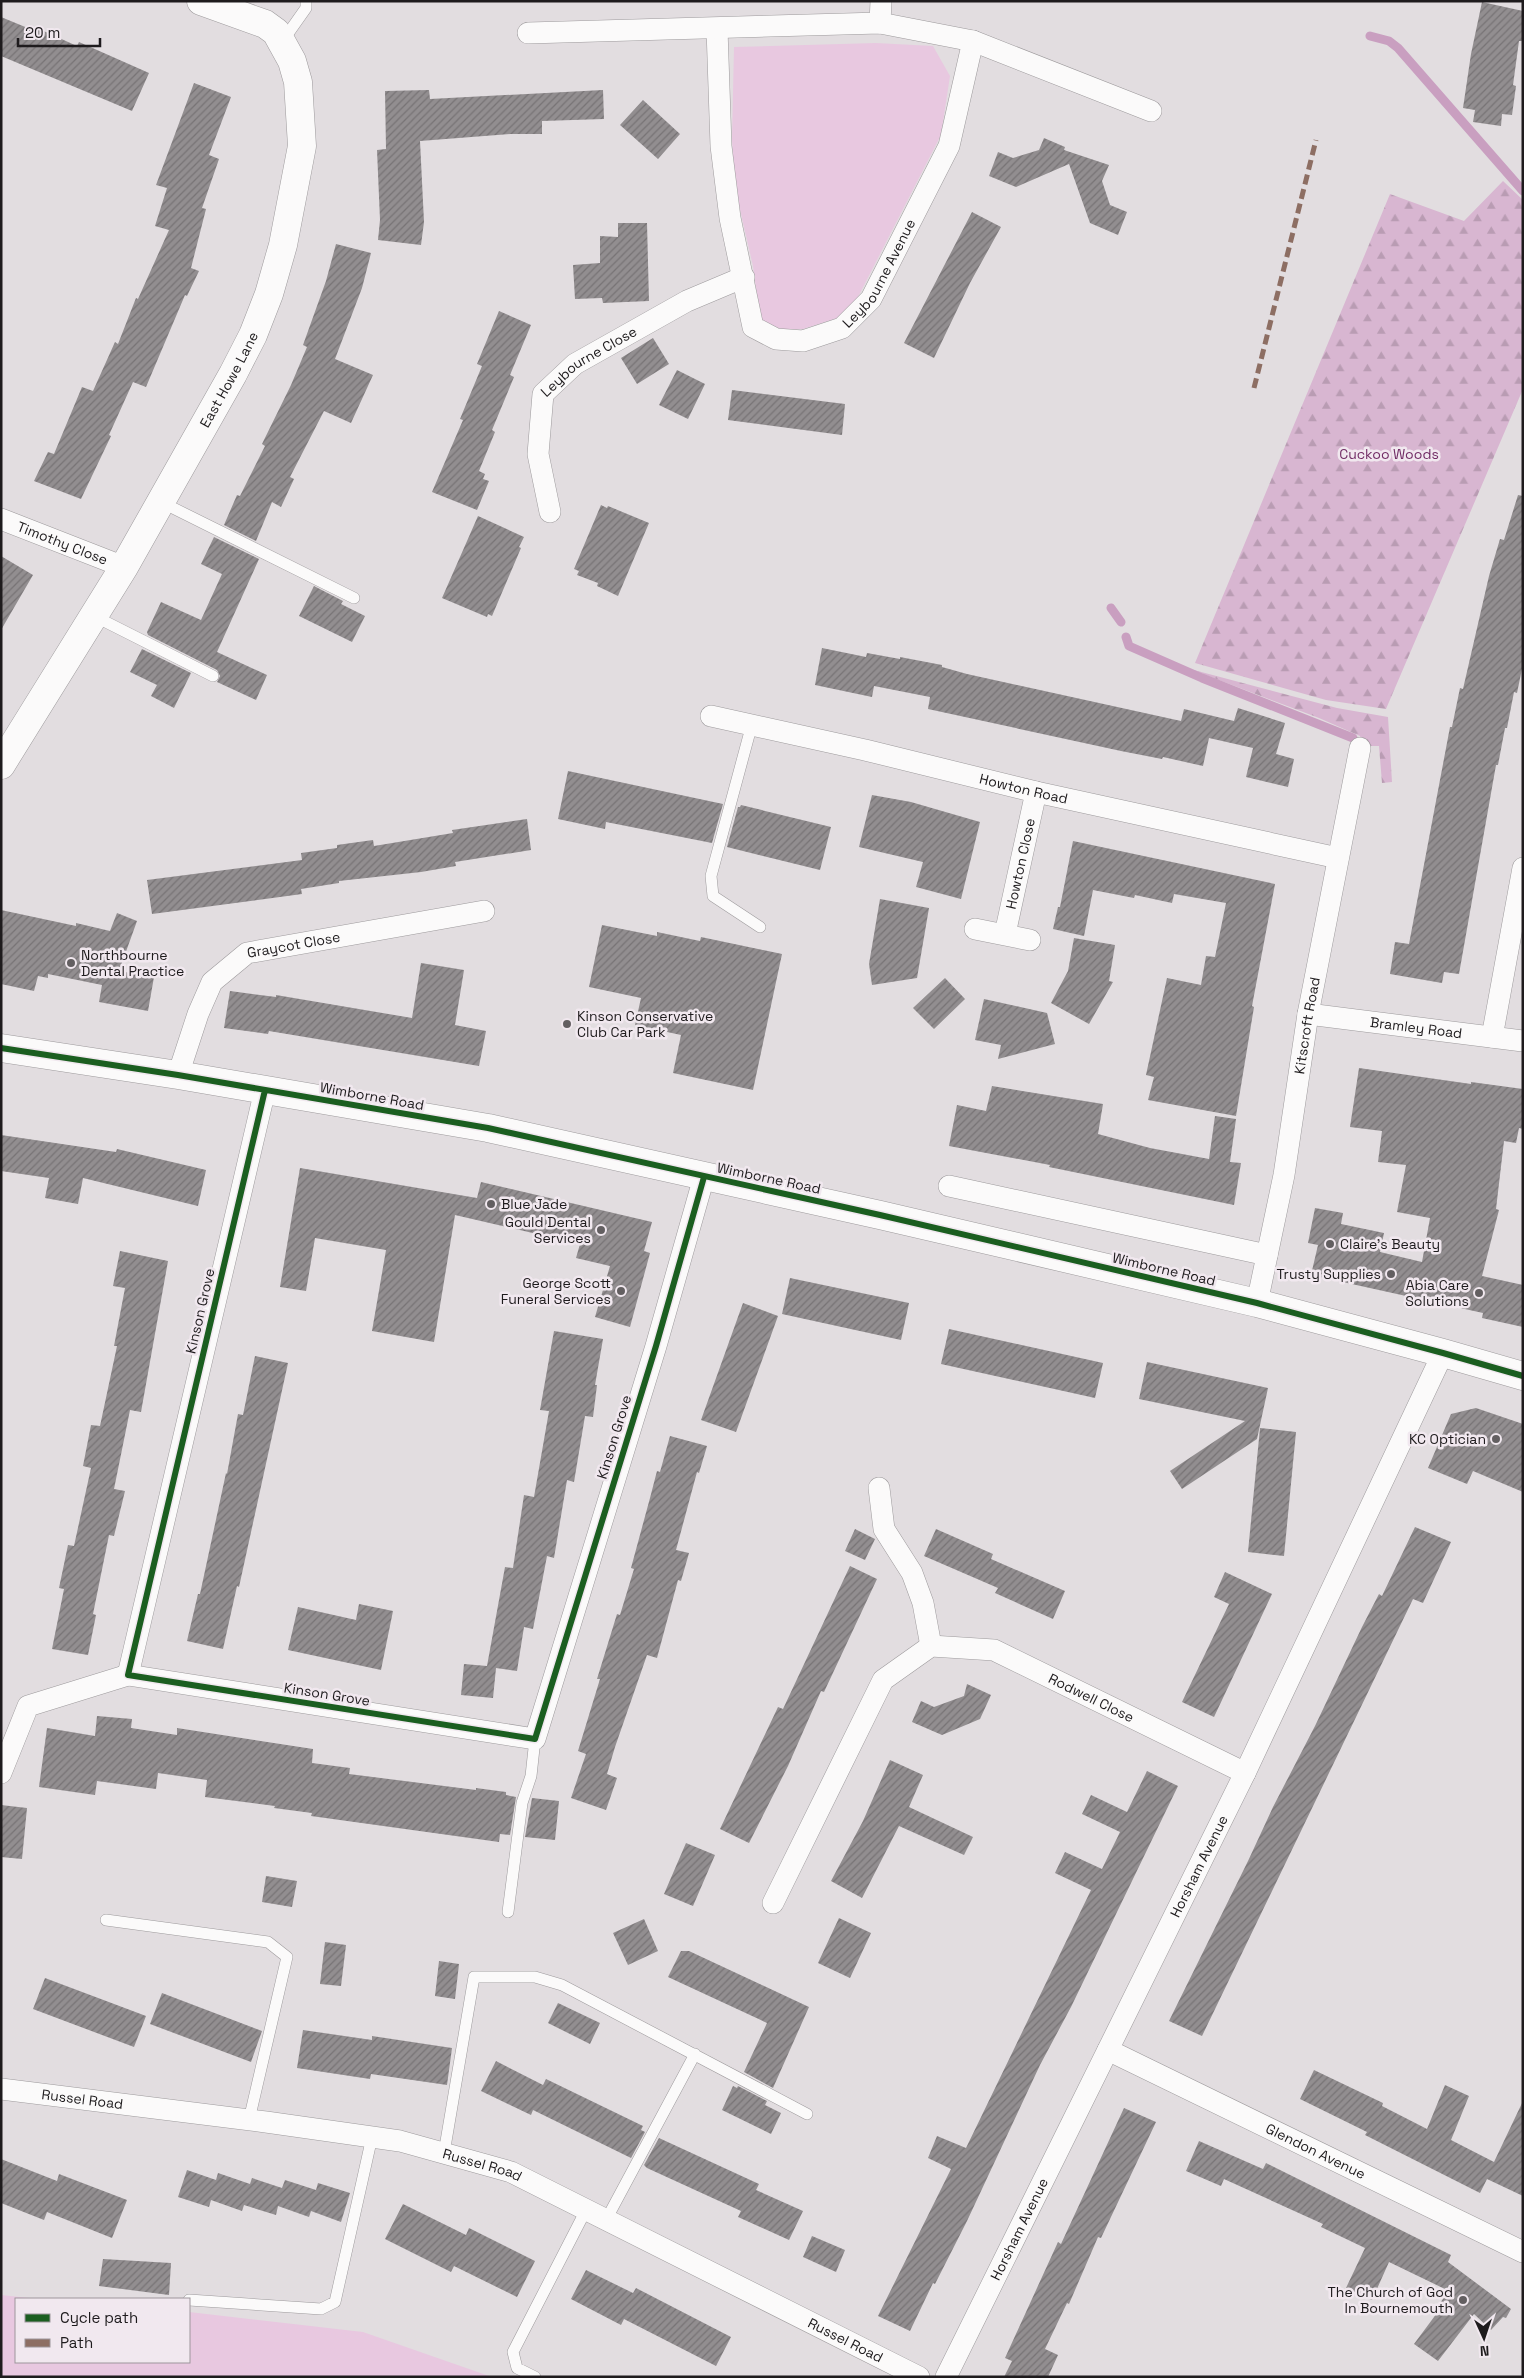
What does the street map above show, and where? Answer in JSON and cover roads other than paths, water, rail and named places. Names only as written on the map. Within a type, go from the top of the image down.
[{"type":"main road","name":"East Howe Lane","points":[[1,765],[124,566],[233,374],[253,335],[269,294],[283,245],[302,146],[298,82],[292,61],[276,32],[264,24],[201,1]]},
{"type":"main road","name":"Wimborne Road","points":[[1,1048],[178,1075],[488,1128],[880,1215],[1257,1304],[1523,1376]]},
{"type":"street","points":[[880,23],[881,1]]},
{"type":"street","points":[[528,33],[880,23],[973,41],[1151,111]]},
{"type":"street","name":"Leybourne Avenue","points":[[717,29],[721,146],[730,218],[744,277],[753,327],[776,339],[803,341],[842,328],[871,299],[949,146],[973,41]]},
{"type":"street","name":"Leybourne Close","points":[[550,512],[538,454],[543,394],[575,364],[687,301],[744,277]]},
{"type":"street","name":"Timothy Close","points":[[1,519],[124,566]]},
{"type":"street","name":"Howton Road","points":[[712,716],[1036,792],[1338,858]]},
{"type":"street","name":"Kitscroft Road","points":[[1257,1304],[1284,1175],[1308,1014],[1360,748]]},
{"type":"street","name":"Howton Close","points":[[1005,934],[1036,792]]},
{"type":"street","points":[[1492,1037],[1523,868]]},
{"type":"street","name":"Graycot Close","points":[[178,1075],[198,1014],[212,982],[247,953],[484,911]]},
{"type":"street","points":[[975,929],[1030,940]]},
{"type":"street","name":"Bramley Road","points":[[1308,1014],[1523,1041]]},
{"type":"street","name":"Kinson Grove","points":[[265,1090],[128,1675],[535,1740],[656,1346],[704,1177]]},
{"type":"street","points":[[949,1186],[1267,1255]]},
{"type":"street","name":"Horsham Avenue","points":[[946,2377],[1244,1773],[1443,1353]]},
{"type":"street","points":[[773,1903],[883,1680],[931,1646],[923,1603],[912,1573],[884,1530],[879,1488]]},
{"type":"street","name":"Rodwell Close","points":[[931,1646],[994,1650],[1244,1773]]},
{"type":"street","points":[[1,1773],[28,1706],[128,1675]]},
{"type":"street","name":"Glendon Avenue","points":[[1108,2050],[1523,2252]]},
{"type":"street","name":"Russel Road","points":[[1,2089],[400,2141],[511,2172],[919,2377]]},
{"type":"lane","points":[[281,42],[306,8],[306,1]]},
{"type":"lane","points":[[161,502],[354,598]]},
{"type":"lane","points":[[94,616],[213,676]]},
{"type":"lane","points":[[752,724],[711,876],[713,896],[760,927]]},
{"type":"lane","points":[[508,1912],[522,1803],[531,1776],[535,1740]]},
{"type":"lane","points":[[106,1920],[268,1942],[287,1957],[249,2120]]},
{"type":"lane","points":[[444,2153],[474,1977],[535,1976],[562,1985],[807,2114]]},
{"type":"lane","points":[[606,2220],[695,2054]]},
{"type":"lane","points":[[190,2300],[321,2308],[335,2302],[372,2137]]},
{"type":"lane","points":[[535,2377],[516,2368],[513,2352],[586,2210]]},
{"type":"waterway","points":[[1370,36],[1389,41],[1398,48],[1523,191]]},
{"type":"waterway","points":[[1111,608],[1121,622]]},
{"type":"waterway","points":[[1126,637],[1129,646],[1202,678],[1353,738]]},
{"type":"place","name":"Northbourne Dental Practice","points":[[71,963]]},
{"type":"place","name":"Kinson Conservative Club Car Park","points":[[567,1024]]},
{"type":"place","name":"Blue Jade","points":[[491,1204]]},
{"type":"place","name":"Gould Dental Services","points":[[601,1230]]},
{"type":"place","name":"Claire's Beauty","points":[[1330,1244]]},
{"type":"place","name":"Trusty Supplies","points":[[1391,1274]]},
{"type":"place","name":"George Scott Funeral Services","points":[[621,1291]]},
{"type":"place","name":"Abia Care Solutions","points":[[1479,1293]]},
{"type":"place","name":"KC Optician","points":[[1496,1439]]},
{"type":"place","name":"The Church of God In Bournemouth","points":[[1463,2300]]},
{"type":"park label","name":"Cuckoo Woods","points":[[1389,454]]}]
